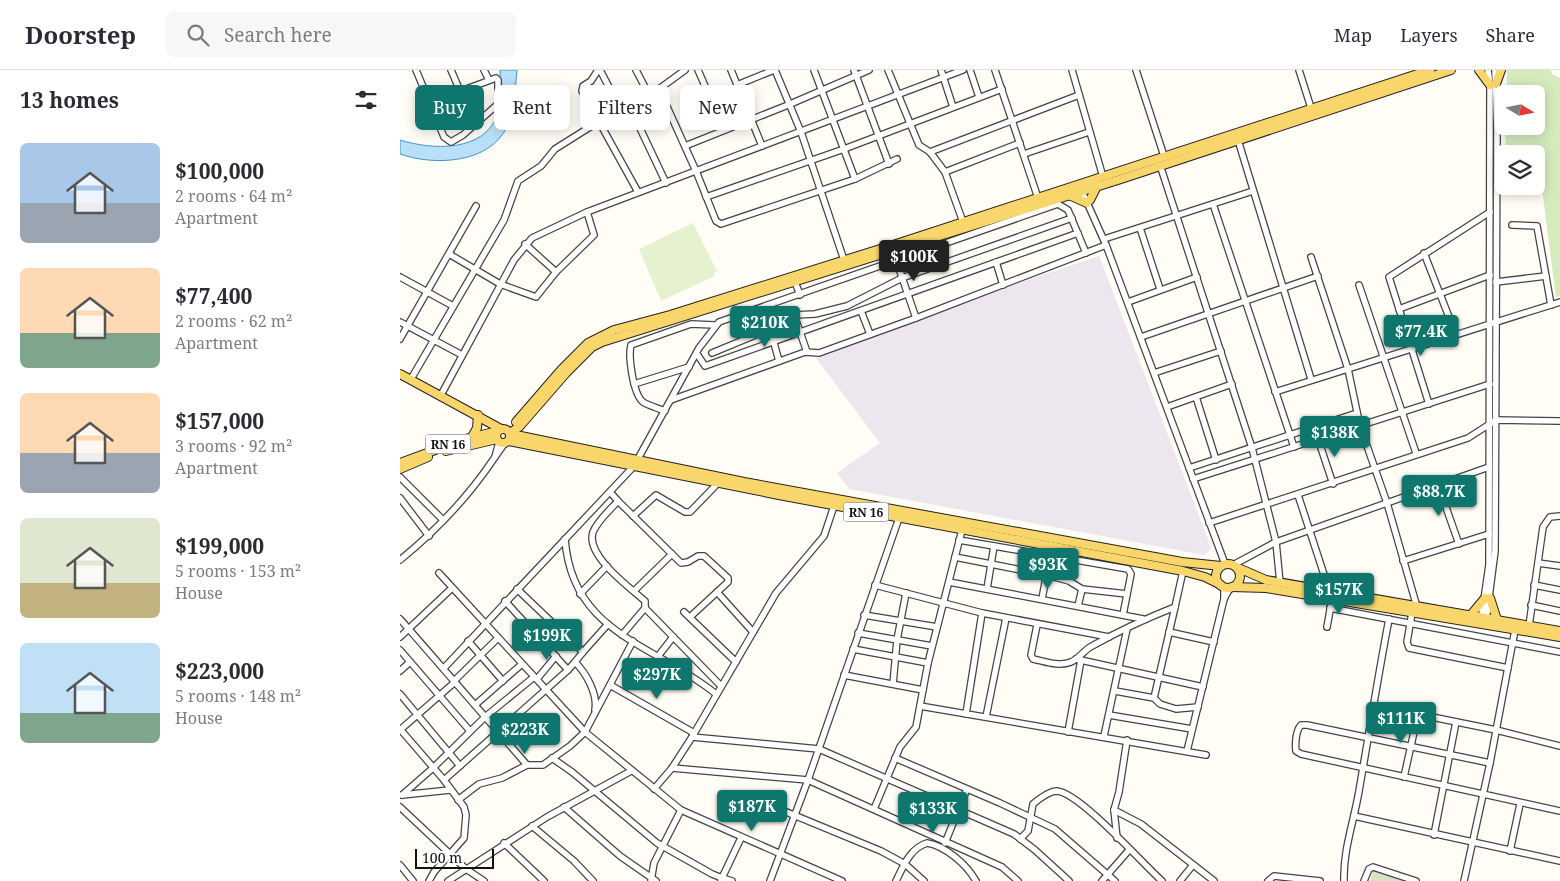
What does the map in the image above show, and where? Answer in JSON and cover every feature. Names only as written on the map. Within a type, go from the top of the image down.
[{"type":"main road","points":[[400,374],[478,415],[504,436],[519,427],[588,343],[602,335],[1038,198],[1084,186],[1098,186],[1238,140],[1428,72],[1451,70]]},
{"type":"main road","points":[[1479,70],[1493,85],[1501,70]]},
{"type":"main road","points":[[555,381],[592,347],[602,342],[1057,201],[1103,176],[1312,112]]},
{"type":"main road","points":[[1069,195],[1089,203],[1098,186]]},
{"type":"main road","points":[[472,437],[477,428],[478,415]]},
{"type":"main road","name":"RN 16","points":[[400,469],[452,448],[504,436]]},
{"type":"main road","name":"RN 16","points":[[400,463],[472,437],[504,436],[963,526],[1182,562],[1229,566],[1260,578],[1331,595],[1483,621],[1497,620],[1560,631]]},
{"type":"main road","name":"RN 16","points":[[636,463],[718,483],[835,502],[899,518],[963,526],[1183,571],[1205,577],[1227,587],[1248,586],[1331,595]]},
{"type":"main road","points":[[1229,566],[1240,579],[1227,587],[1216,577],[1229,566]]},
{"type":"main road","points":[[1470,616],[1487,598],[1497,620]]},
{"type":"main road","name":"RN 16","points":[[1414,610],[1470,616],[1515,630],[1560,637]]},
{"type":"street","points":[[416,70],[423,85]]},
{"type":"street","points":[[451,70],[457,85]]},
{"type":"street","points":[[484,70],[489,80]]},
{"type":"street","points":[[586,85],[599,70],[607,85]]},
{"type":"street","points":[[636,70],[644,85]]},
{"type":"street","points":[[665,85],[686,70]]},
{"type":"street","points":[[698,70],[704,85]]},
{"type":"street","points":[[731,70],[737,85],[774,70],[801,132],[822,189],[844,260]]},
{"type":"street","points":[[814,70],[834,118],[855,179]]},
{"type":"street","points":[[755,118],[822,90],[855,72],[869,70]]},
{"type":"street","points":[[888,70],[919,145],[930,152],[945,172],[963,222]]},
{"type":"street","points":[[441,395],[500,284],[525,244],[543,231],[638,192],[801,132],[897,94],[942,73],[963,70]]},
{"type":"street","points":[[970,70],[980,97]]},
{"type":"street","points":[[995,70],[1038,198]]},
{"type":"street","points":[[1072,70],[1103,176]]},
{"type":"street","points":[[1136,70],[1164,156]]},
{"type":"street","points":[[1298,70],[1312,112]]},
{"type":"street","points":[[1487,598],[1489,565],[1490,384],[1496,282],[1493,85],[1488,70]]},
{"type":"street","points":[[1483,621],[1495,551],[1496,420],[1490,275],[1490,212],[1495,70]]},
{"type":"street","points":[[855,72],[890,164]]},
{"type":"street","points":[[942,73],[953,107]]},
{"type":"street","points":[[476,85],[498,78],[498,104],[484,116]]},
{"type":"street","points":[[706,196],[844,149],[879,134],[1002,89]]},
{"type":"street","points":[[930,152],[1079,95]]},
{"type":"street","points":[[670,113],[716,221],[720,224],[855,179],[890,164],[897,159]]},
{"type":"street","points":[[441,130],[444,137],[451,142],[469,130]]},
{"type":"street","points":[[411,379],[504,220],[518,181],[536,170],[556,149],[586,130]]},
{"type":"street","points":[[605,130],[638,192]]},
{"type":"street","points":[[641,130],[666,183]]},
{"type":"street","points":[[685,146],[724,130]]},
{"type":"street","points":[[755,130],[762,146]]},
{"type":"street","points":[[1024,154],[1089,132]]},
{"type":"street","points":[[1238,140],[1311,379]]},
{"type":"street","points":[[945,172],[1020,142]]},
{"type":"street","points":[[1160,165],[1252,448],[1265,505],[1276,542],[1280,583]]},
{"type":"street","points":[[1084,186],[1209,523],[1229,566],[1276,542],[1489,467]]},
{"type":"street","points":[[671,400],[779,361],[807,352],[819,352],[916,318],[1086,252],[1105,242],[1176,214],[1253,191]]},
{"type":"street","points":[[665,411],[641,400],[634,384],[630,350],[632,344],[691,324],[715,325],[1057,201],[1066,207],[1086,252]]},
{"type":"street","points":[[1213,204],[1294,447]]},
{"type":"street","points":[[400,340],[476,206]]},
{"type":"street","points":[[449,254],[500,284],[536,297],[556,272],[594,236],[587,212]]},
{"type":"street","points":[[1429,404],[1389,277],[1490,212]]},
{"type":"street","points":[[712,353],[770,329],[794,315],[816,314],[847,306],[902,278],[1072,218]]},
{"type":"street","points":[[1512,225],[1537,226],[1551,305]]},
{"type":"street","points":[[1140,228],[1160,289]]},
{"type":"street","points":[[696,354],[705,366],[1078,233]]},
{"type":"street","points":[[525,244],[556,272]]},
{"type":"street","points":[[893,251],[916,318]]},
{"type":"street","points":[[1424,253],[1456,335]]},
{"type":"street","points":[[1311,257],[1348,368],[1360,426],[1403,561],[1414,610],[1406,642],[1410,648],[1508,668]]},
{"type":"street","points":[[996,262],[1003,285]]},
{"type":"street","points":[[1399,308],[1490,275]]},
{"type":"street","points":[[1141,337],[1318,276]]},
{"type":"street","points":[[1496,282],[1546,276]]},
{"type":"street","points":[[400,277],[453,306]]},
{"type":"street","points":[[1128,302],[1197,277]]},
{"type":"street","points":[[794,282],[800,295]]},
{"type":"street","points":[[1359,286],[1416,453]]},
{"type":"street","points":[[1275,392],[1311,379],[1560,302]]},
{"type":"street","points":[[861,311],[870,334]]},
{"type":"street","points":[[794,315],[807,352]]},
{"type":"street","points":[[400,322],[462,355]]},
{"type":"street","points":[[444,668],[636,463],[696,354],[715,325]]},
{"type":"street","points":[[770,329],[779,361]]},
{"type":"street","points":[[1154,373],[1221,351]]},
{"type":"street","points":[[634,384],[689,367]]},
{"type":"street","points":[[1167,407],[1232,384]]},
{"type":"street","points":[[1193,478],[1255,460],[1490,384]]},
{"type":"street","points":[[1196,397],[1216,460]]},
{"type":"street","points":[[1189,468],[1357,413]]},
{"type":"street","points":[[1209,523],[1333,484],[1416,453],[1468,438],[1496,420],[1560,421]]},
{"type":"street","points":[[401,556],[429,536],[475,486],[495,457],[504,436]]},
{"type":"street","points":[[1318,440],[1333,484]]},
{"type":"street","points":[[400,477],[443,520]]},
{"type":"street","points":[[633,516],[656,495],[685,512],[690,512],[718,483]]},
{"type":"street","points":[[1438,485],[1459,544]]},
{"type":"street","points":[[610,492],[672,554],[685,563],[698,556],[704,556],[729,580],[690,617]]},
{"type":"street","points":[[1298,495],[1311,529],[1331,595],[1327,627]]},
{"type":"street","points":[[400,498],[429,536]]},
{"type":"street","points":[[618,501],[599,522],[592,538],[595,552],[607,566],[645,601],[645,608],[622,635]]},
{"type":"street","points":[[654,789],[672,768],[693,735],[784,581],[824,536],[835,502]]},
{"type":"street","points":[[1528,626],[1545,521],[1550,517],[1560,516]]},
{"type":"street","points":[[770,881],[795,817],[899,518]]},
{"type":"street","points":[[874,810],[895,758],[916,727],[928,663],[963,526]]},
{"type":"street","points":[[1403,561],[1489,534]]},
{"type":"street","points":[[566,539],[569,565],[580,594],[594,612],[622,635],[659,655],[716,694]]},
{"type":"street","points":[[959,540],[1129,570],[1131,574],[1123,615]]},
{"type":"street","points":[[987,589],[994,546]]},
{"type":"street","points":[[1089,562],[1090,553]]},
{"type":"street","points":[[634,590],[672,554]]},
{"type":"street","points":[[1042,599],[1050,556]]},
{"type":"street","points":[[955,557],[1047,575],[1069,581],[1082,589],[1127,594]]},
{"type":"street","points":[[1538,562],[1560,566]]},
{"type":"street","points":[[580,594],[607,566]]},
{"type":"street","points":[[1154,698],[1183,571]]},
{"type":"street","points":[[439,574],[585,732],[681,810],[840,880]]},
{"type":"street","points":[[949,582],[1143,619]]},
{"type":"street","points":[[875,585],[982,613],[1109,638]]},
{"type":"street","points":[[1534,585],[1560,590]]},
{"type":"street","points":[[1187,751],[1227,587]]},
{"type":"street","points":[[400,638],[452,588]]},
{"type":"street","points":[[517,589],[583,652]]},
{"type":"street","points":[[1078,606],[1082,589]]},
{"type":"street","points":[[717,592],[754,632]]},
{"type":"street","points":[[893,684],[897,657],[897,640],[906,594]]},
{"type":"street","points":[[505,601],[568,670]]},
{"type":"street","points":[[1531,605],[1560,611]]},
{"type":"street","points":[[1068,732],[1079,660],[1090,647],[1143,619],[1175,607]]},
{"type":"street","points":[[645,608],[721,686]]},
{"type":"street","points":[[1330,608],[1560,652]]},
{"type":"street","points":[[684,612],[736,662]]},
{"type":"street","points":[[966,714],[982,613]]},
{"type":"street","points":[[864,615],[937,627]]},
{"type":"street","points":[[986,717],[1006,618]]},
{"type":"street","points":[[400,619],[527,765]]},
{"type":"street","points":[[1344,881],[1347,845],[1363,768],[1372,705],[1389,619]]},
{"type":"street","points":[[444,780],[568,670],[608,624]]},
{"type":"street","points":[[1037,625],[1031,655],[1033,659],[1063,664],[1079,660],[1203,687]]},
{"type":"street","points":[[1104,736],[1127,629]]},
{"type":"street","points":[[1464,881],[1490,763],[1515,630]]},
{"type":"street","points":[[1169,632],[1214,642]]},
{"type":"street","points":[[858,633],[932,646]]},
{"type":"street","points":[[659,655],[673,637]]},
{"type":"street","points":[[429,881],[434,872],[460,844],[466,831],[464,807],[444,780],[400,729],[439,695],[498,638]]},
{"type":"street","points":[[468,641],[503,681]]},
{"type":"street","points":[[458,800],[479,784],[502,778],[527,765],[543,764],[570,746],[585,732],[633,641]]},
{"type":"street","points":[[854,649],[928,663]]},
{"type":"street","points":[[400,650],[470,731]]},
{"type":"street","points":[[401,795],[433,768],[485,717],[534,677],[537,679],[556,656]]},
{"type":"street","points":[[400,671],[410,662]]},
{"type":"street","points":[[575,662],[583,669],[588,681],[595,700],[595,713]]},
{"type":"street","points":[[474,705],[522,664]]},
{"type":"street","points":[[844,675],[923,690]]},
{"type":"street","points":[[610,685],[693,735],[819,749],[887,778],[1020,839],[1069,881]]},
{"type":"street","points":[[1114,690],[1154,698],[1160,704],[1176,708],[1198,707]]},
{"type":"street","points":[[400,694],[416,716],[460,766]]},
{"type":"street","points":[[1372,705],[1496,730],[1560,746]]},
{"type":"street","points":[[920,706],[1068,732],[1104,736],[1206,755]]},
{"type":"street","points":[[1404,777],[1418,714]]},
{"type":"street","points":[[1109,715],[1192,729]]},
{"type":"street","points":[[1434,834],[1456,722]]},
{"type":"street","points":[[1490,763],[1301,724],[1295,746],[1296,751],[1301,754],[1482,796],[1560,811]]},
{"type":"street","points":[[1117,838],[1114,810],[1119,792],[1127,740]]},
{"type":"street","points":[[552,758],[662,846],[721,879],[732,881]]},
{"type":"street","points":[[895,758],[1030,817],[1061,833],[1115,881]]},
{"type":"street","points":[[672,768],[808,780],[1002,867],[1018,881]]},
{"type":"street","points":[[448,881],[532,826],[631,771]]},
{"type":"street","points":[[942,850],[960,811],[967,789]]},
{"type":"street","points":[[401,795],[450,790]]},
{"type":"street","points":[[1020,839],[1028,831],[1033,804],[1052,792],[1062,793],[1090,811],[1162,881]]},
{"type":"street","points":[[750,797],[882,852],[905,864],[924,881]]},
{"type":"street","points":[[1510,851],[1520,804]]},
{"type":"street","points":[[400,807],[475,878],[484,881]]},
{"type":"street","points":[[564,807],[620,856],[653,880]]},
{"type":"street","points":[[653,880],[654,863],[681,810]]},
{"type":"street","points":[[1114,810],[1141,824],[1214,881]]},
{"type":"street","points":[[1354,816],[1560,861]]},
{"type":"street","points":[[532,826],[574,861],[592,881]]},
{"type":"street","points":[[721,879],[741,838]]},
{"type":"street","points":[[504,843],[544,881]]},
{"type":"street","points":[[896,881],[912,852],[923,844],[930,844],[942,850],[965,866],[976,881]]},
{"type":"street","points":[[1102,881],[1129,850]]},
{"type":"street","points":[[400,865],[414,881]]},
{"type":"street","points":[[1180,881],[1193,865]]},
{"type":"street","points":[[1364,881],[1369,869],[1373,867],[1416,881]]},
{"type":"street","points":[[1268,881],[1274,876],[1320,881]]},
{"type":"shaded area","points":[[1099,256],[1211,547],[1208,552],[1204,555],[849,489],[837,473],[880,443],[816,358],[916,318]]},
{"type":"green space","points":[[1507,70],[1551,70],[1552,74],[1560,78],[1560,296],[1556,297],[1543,195],[1545,195],[1545,145],[1505,145],[1506,135],[1545,135],[1545,85],[1507,85]]},
{"type":"green space","points":[[693,223],[717,271],[714,273],[715,276],[661,301],[639,249]]},
{"type":"green space","points":[[1373,870],[1403,881],[1370,881]]},
{"type":"water","points":[[500,70],[517,70],[515,85],[500,85]]},
{"type":"water","points":[[494,120],[494,130],[505,130],[499,139],[487,149],[474,155],[460,159],[429,160],[400,154],[400,140],[427,146],[456,145],[470,142],[482,136]]}]
